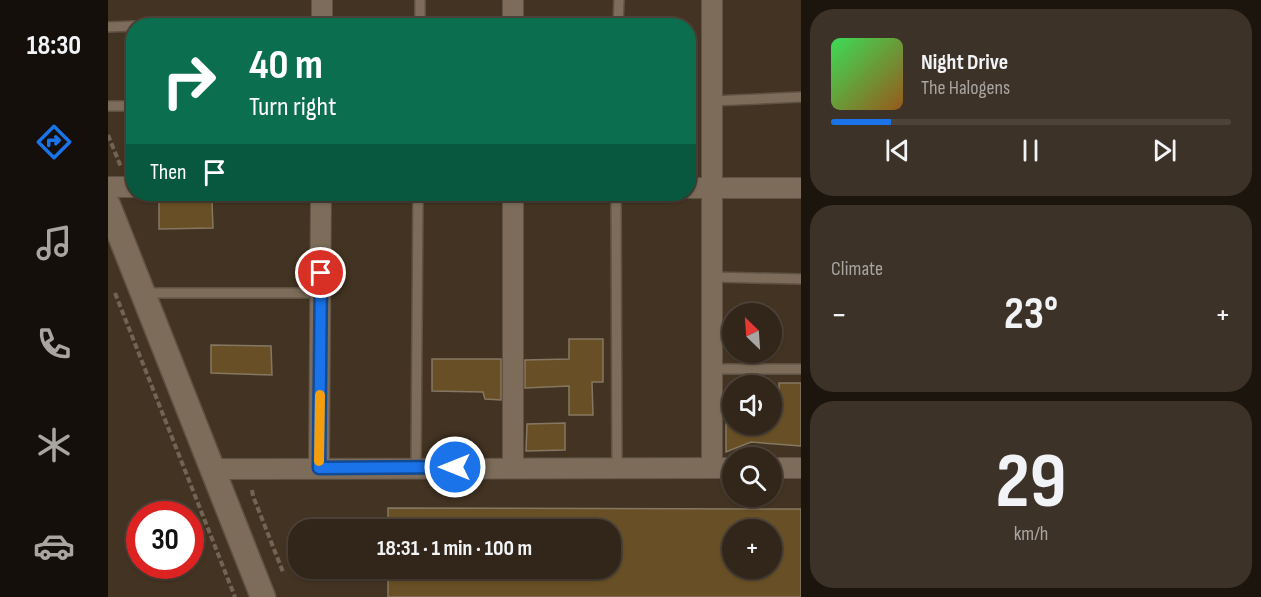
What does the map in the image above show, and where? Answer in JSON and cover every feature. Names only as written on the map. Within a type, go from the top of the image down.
[{"type":"street","points":[[322,0],[322,18]]},
{"type":"street","points":[[513,0],[513,18]]},
{"type":"street","points":[[712,0],[712,468]]},
{"type":"street","points":[[108,187],[126,187]]},
{"type":"street","points":[[696,188],[801,188]]},
{"type":"street","points":[[319,468],[321,201]]},
{"type":"street","points":[[513,201],[513,467]]},
{"type":"street","points":[[108,205],[263,597]]},
{"type":"street","points":[[213,469],[722,468]]},
{"type":"street","points":[[782,468],[801,468]]},
{"type":"lane","points":[[420,0],[420,18]]},
{"type":"lane","points":[[618,18],[619,0]]},
{"type":"lane","points":[[108,27],[126,26]]},
{"type":"lane","points":[[712,101],[801,97]]},
{"type":"lane","points":[[108,106],[126,106]]},
{"type":"lane","points":[[416,467],[418,201]]},
{"type":"lane","points":[[616,201],[617,468]]},
{"type":"lane","points":[[712,277],[801,279]]},
{"type":"lane","points":[[143,293],[320,293]]},
{"type":"lane","points":[[712,369],[801,369]]},
{"type":"path","points":[[112,287],[235,597]]},
{"type":"path","points":[[251,490],[283,572]]},
{"type":"building","points":[[159,202],[212,202],[213,228],[159,229]]},
{"type":"building","points":[[569,339],[603,339],[603,382],[592,382],[593,415],[569,415],[569,386],[525,388],[525,360],[569,359]]},
{"type":"building","points":[[211,345],[271,346],[272,375],[211,373]]},
{"type":"building","points":[[432,359],[501,359],[501,400],[485,399],[483,392],[432,391]]},
{"type":"building","points":[[782,383],[801,383],[801,446],[751,442],[738,447],[726,447],[726,435],[782,435]]},
{"type":"building","points":[[565,423],[565,450],[526,451],[527,424]]},
{"type":"building","points":[[388,508],[801,509],[801,597],[388,597],[388,579],[621,579],[621,519],[388,519]]},
{"type":"slow traffic","points":[[319,461],[320,395]]},
{"type":"route","points":[[321,273],[319,468],[455,467]]}]
